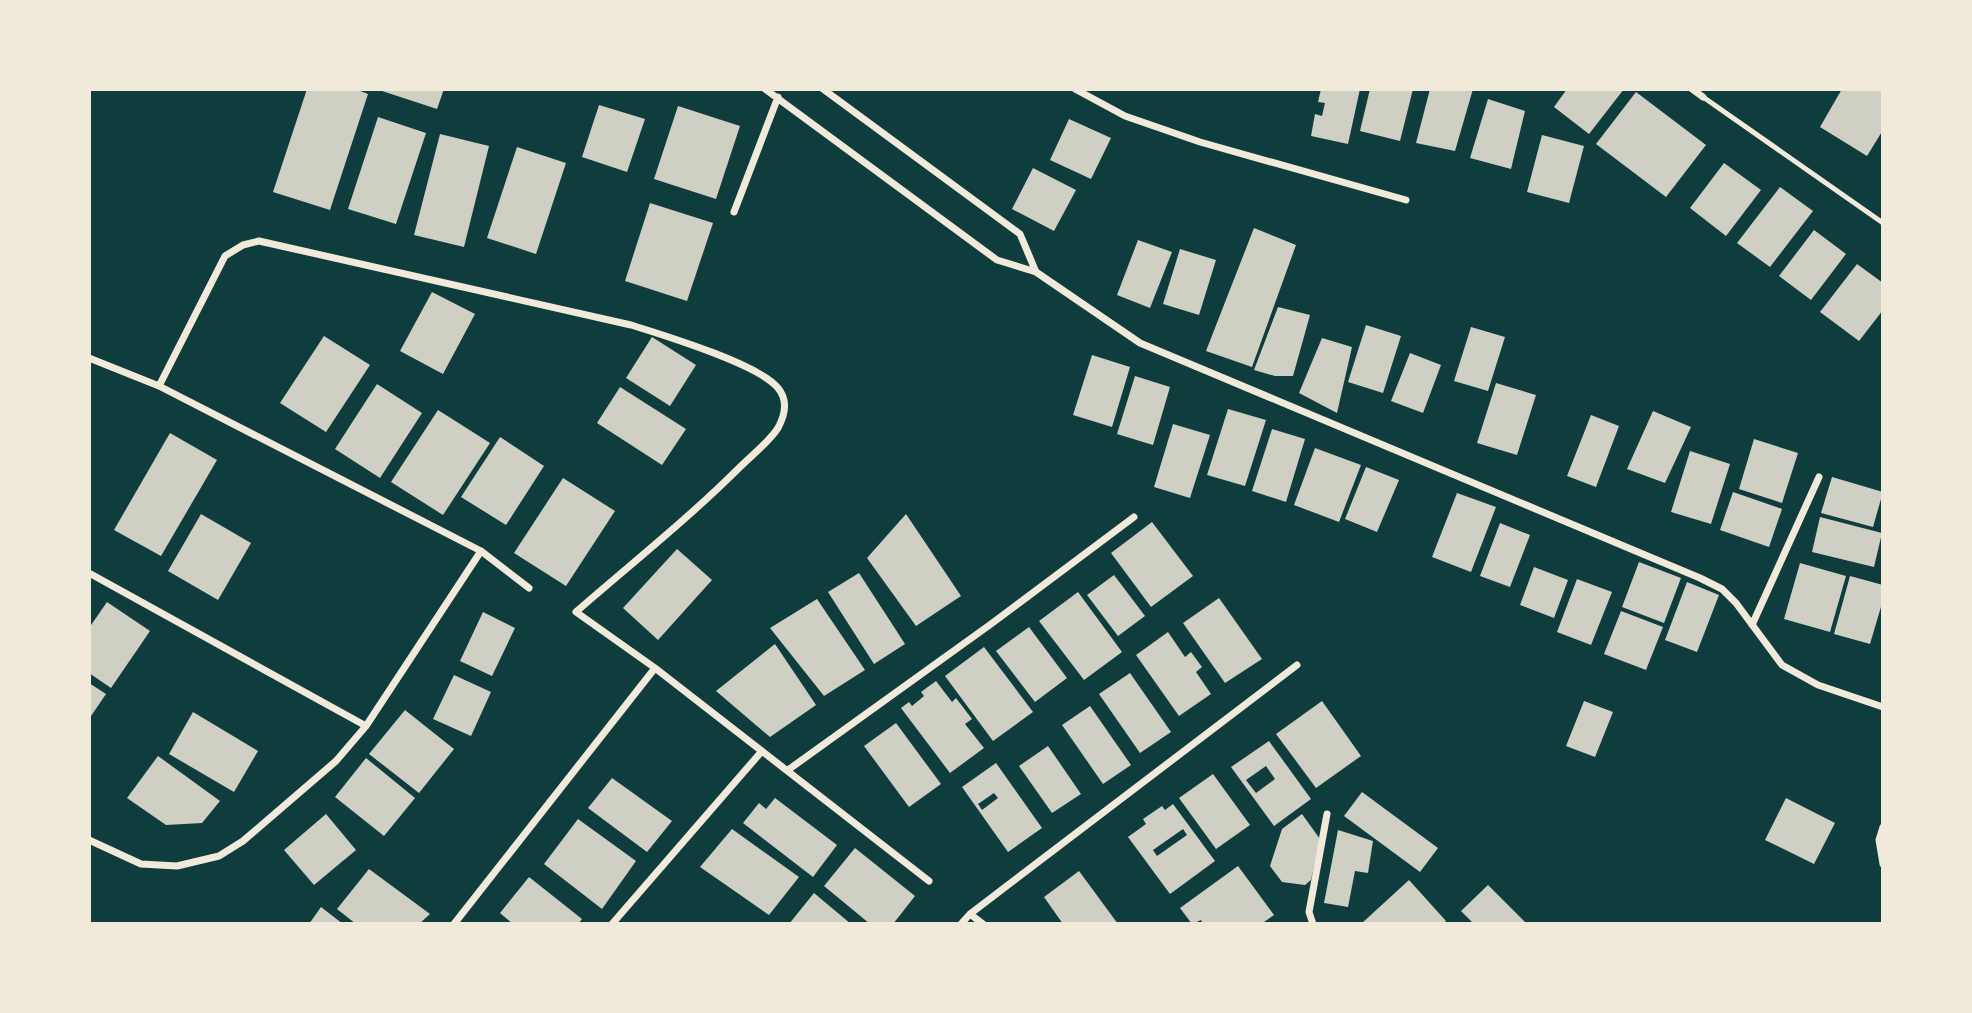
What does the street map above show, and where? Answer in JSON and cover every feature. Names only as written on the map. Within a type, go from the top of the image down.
[{"type":"street","points":[[765,89],[997,260],[1036,272],[1140,343],[1700,578],[1722,589],[1736,603],[1782,665],[1818,685],[1883,707]]},
{"type":"street","points":[[824,89],[1020,234],[1036,272]]},
{"type":"street","points":[[1075,89],[1125,116],[1200,142],[1406,200]]},
{"type":"street","points":[[1692,89],[1703,97]]},
{"type":"street","points":[[734,212],[778,97]]},
{"type":"street","points":[[159,386],[225,256],[243,245],[259,242],[631,326],[685,342],[766,377],[779,389],[784,400],[784,413],[776,430],[723,484],[576,611],[655,668],[929,881]]},
{"type":"street","points":[[89,358],[159,386],[481,551],[529,588]]},
{"type":"street","points":[[1752,625],[1819,477]]},
{"type":"street","points":[[789,771],[1133,517]]},
{"type":"street","points":[[89,840],[141,864],[177,866],[219,856],[243,841],[336,761],[366,726],[481,551]]},
{"type":"street","points":[[89,573],[366,726]]},
{"type":"street","points":[[961,924],[970,914],[1297,665]]},
{"type":"street","points":[[454,924],[655,668]]},
{"type":"street","points":[[612,924],[762,751]]},
{"type":"street","points":[[1313,924],[1309,912],[1327,814]]},
{"type":"street","points":[[1883,827],[1879,839],[1883,864]]},
{"type":"street","points":[[970,914],[983,924]]},
{"type":"lane","points":[[1703,97],[1883,223]]},
{"type":"building","points":[[307,89],[355,89],[368,94],[330,210],[273,192]]},
{"type":"building","points":[[376,89],[444,89],[437,109]]},
{"type":"building","points":[[1321,89],[1360,89],[1348,144],[1311,136],[1315,114],[1322,116],[1325,103],[1318,102]]},
{"type":"building","points":[[1370,89],[1413,89],[1400,141],[1360,131]]},
{"type":"building","points":[[1430,89],[1473,89],[1455,151],[1416,143]]},
{"type":"building","points":[[1567,89],[1624,89],[1589,134],[1554,107]]},
{"type":"building","points":[[1842,89],[1883,89],[1883,130],[1867,156],[1820,127]]},
{"type":"building","points":[[1636,92],[1706,145],[1666,197],[1596,144]]},
{"type":"building","points":[[1488,99],[1525,111],[1511,169],[1470,158]]},
{"type":"building","points":[[599,105],[645,119],[627,172],[582,157]]},
{"type":"building","points":[[678,106],[740,126],[716,199],[654,179]]},
{"type":"building","points":[[378,117],[426,133],[396,224],[348,209]]},
{"type":"building","points":[[1069,119],[1111,138],[1091,179],[1050,160]]},
{"type":"building","points":[[440,134],[489,146],[464,247],[414,235]]},
{"type":"building","points":[[1542,135],[1584,146],[1569,203],[1527,192]]},
{"type":"building","points":[[517,147],[566,163],[536,254],[487,238]]},
{"type":"building","points":[[1724,163],[1761,190],[1726,236],[1690,208]]},
{"type":"building","points":[[1033,168],[1076,190],[1054,231],[1012,209]]},
{"type":"building","points":[[1780,187],[1813,211],[1770,267],[1737,243]]},
{"type":"building","points":[[650,203],[713,223],[687,301],[625,281]]},
{"type":"building","points":[[1254,228],[1296,245],[1252,367],[1206,351]]},
{"type":"building","points":[[1814,230],[1846,254],[1811,300],[1779,276]]},
{"type":"building","points":[[1138,240],[1172,252],[1150,308],[1117,295]]},
{"type":"building","points":[[1180,249],[1216,260],[1199,315],[1163,304]]},
{"type":"building","points":[[1857,264],[1883,283],[1883,310],[1859,341],[1820,312]]},
{"type":"building","points":[[432,292],[475,314],[443,374],[400,351]]},
{"type":"building","points":[[1278,307],[1310,315],[1293,376],[1275,376],[1254,370]]},
{"type":"building","points":[[1366,325],[1401,336],[1383,393],[1348,382]]},
{"type":"building","points":[[1471,327],[1505,337],[1488,391],[1454,381]]},
{"type":"building","points":[[324,336],[370,365],[326,432],[280,403]]},
{"type":"building","points":[[652,337],[696,365],[670,406],[626,378]]},
{"type":"building","points":[[1322,338],[1352,347],[1337,413],[1299,393]]},
{"type":"building","points":[[1410,353],[1441,365],[1423,413],[1391,401]]},
{"type":"building","points":[[1092,355],[1130,367],[1112,427],[1073,415]]},
{"type":"building","points":[[1135,376],[1170,387],[1153,445],[1117,434]]},
{"type":"building","points":[[1496,383],[1536,395],[1517,455],[1477,443]]},
{"type":"building","points":[[377,384],[422,413],[380,478],[335,449]]},
{"type":"building","points":[[620,387],[686,429],[662,465],[597,423]]},
{"type":"building","points":[[1228,409],[1266,420],[1245,486],[1207,475]]},
{"type":"building","points":[[438,410],[490,443],[443,515],[391,482]]},
{"type":"building","points":[[1653,411],[1691,427],[1665,483],[1627,469]]},
{"type":"building","points":[[1591,415],[1619,426],[1596,487],[1567,476]]},
{"type":"building","points":[[1173,424],[1210,435],[1190,498],[1154,487]]},
{"type":"building","points":[[1272,429],[1305,439],[1286,502],[1252,491]]},
{"type":"building","points":[[170,433],[217,460],[161,556],[114,530]]},
{"type":"building","points":[[500,437],[544,466],[506,525],[461,497]]},
{"type":"building","points":[[1754,439],[1798,453],[1782,503],[1739,489]]},
{"type":"building","points":[[1315,448],[1361,465],[1339,522],[1294,505]]},
{"type":"building","points":[[1690,451],[1730,464],[1711,524],[1671,512]]},
{"type":"building","points":[[1366,467],[1399,480],[1377,532],[1345,519]]},
{"type":"building","points":[[1832,477],[1883,492],[1873,527],[1821,513]]},
{"type":"building","points":[[563,478],[615,511],[566,586],[514,553]]},
{"type":"building","points":[[1733,492],[1782,509],[1769,547],[1720,530]]},
{"type":"building","points":[[1457,493],[1496,507],[1471,572],[1432,557]]},
{"type":"building","points":[[201,514],[251,543],[218,600],[168,571]]},
{"type":"building","points":[[906,514],[961,596],[916,626],[867,558]]},
{"type":"building","points":[[1820,517],[1882,533],[1874,567],[1812,552]]},
{"type":"building","points":[[1152,522],[1193,576],[1151,607],[1111,553]]},
{"type":"building","points":[[1500,523],[1530,535],[1510,587],[1480,576]]},
{"type":"building","points":[[677,549],[712,580],[658,640],[623,608]]},
{"type":"building","points":[[1639,562],[1681,578],[1664,623],[1622,607]]},
{"type":"building","points":[[1800,563],[1846,576],[1830,632],[1784,619]]},
{"type":"building","points":[[1534,567],[1568,580],[1554,618],[1520,605]]},
{"type":"building","points":[[859,573],[905,644],[874,664],[828,592]]},
{"type":"building","points":[[1114,575],[1145,616],[1118,636],[1087,595]]},
{"type":"building","points":[[1850,576],[1883,585],[1883,600],[1870,644],[1834,634]]},
{"type":"building","points":[[1577,579],[1612,592],[1591,645],[1557,632]]},
{"type":"building","points":[[1687,582],[1719,595],[1697,652],[1665,640]]},
{"type":"building","points":[[1078,592],[1122,652],[1084,680],[1039,621]]},
{"type":"building","points":[[1219,598],[1262,659],[1225,683],[1183,623]]},
{"type":"building","points":[[817,599],[865,670],[824,696],[770,628]]},
{"type":"building","points":[[107,602],[150,631],[111,688],[89,673],[89,628]]},
{"type":"building","points":[[1621,611],[1663,627],[1646,670],[1604,654]]},
{"type":"building","points":[[483,612],[515,628],[492,676],[460,661]]},
{"type":"building","points":[[1029,627],[1067,678],[1035,702],[996,651]]},
{"type":"building","points":[[1168,632],[1185,657],[1191,652],[1202,667],[1196,672],[1211,694],[1179,716],[1136,655]]},
{"type":"building","points":[[775,644],[816,705],[770,737],[716,691]]},
{"type":"building","points":[[984,647],[1033,712],[993,741],[945,676]]},
{"type":"building","points":[[1130,673],[1171,732],[1140,753],[1099,694]]},
{"type":"building","points":[[454,675],[491,692],[471,736],[433,719]]},
{"type":"building","points":[[936,681],[952,702],[956,698],[972,719],[965,724],[984,748],[950,773],[901,708],[909,702],[912,706],[924,696],[921,692]]},
{"type":"building","points":[[89,683],[106,694],[89,719]]},
{"type":"building","points":[[1322,701],[1361,756],[1316,788],[1276,734]]},
{"type":"building","points":[[1584,701],[1613,712],[1595,757],[1566,746]]},
{"type":"building","points":[[1090,706],[1131,765],[1103,784],[1062,725]]},
{"type":"building","points":[[405,710],[454,749],[419,793],[369,754]]},
{"type":"building","points":[[193,712],[258,751],[234,792],[169,754]]},
{"type":"building","points":[[896,723],[941,784],[909,807],[864,746]]},
{"type":"building","points":[[1269,741],[1311,799],[1274,826],[1231,767]],"holes":[[[1266,766],[1275,779],[1256,793],[1246,780]]]},
{"type":"building","points":[[1048,746],[1081,794],[1052,813],[1019,766]]},
{"type":"building","points":[[158,756],[220,801],[202,823],[166,825],[127,798]]},
{"type":"building","points":[[366,758],[415,798],[384,836],[335,797]]},
{"type":"building","points":[[996,763],[1042,828],[1008,852],[962,787]],"holes":[[[994,793],[998,798],[982,810],[978,804]]]},
{"type":"building","points":[[1213,774],[1250,825],[1216,849],[1179,798]]},
{"type":"building","points":[[612,778],[672,821],[647,852],[588,808]]},
{"type":"building","points":[[1362,792],[1438,848],[1420,872],[1344,816]]},
{"type":"building","points":[[775,798],[837,845],[813,877],[743,823],[759,803],[766,809]]},
{"type":"building","points":[[1786,798],[1835,823],[1814,864],[1765,840]]},
{"type":"building","points":[[1173,804],[1215,861],[1170,894],[1128,837],[1146,824],[1143,819],[1162,806],[1165,810]],"holes":[[[1183,829],[1187,835],[1157,856],[1153,850]]]},
{"type":"building","points":[[326,814],[356,850],[314,885],[284,850]]},
{"type":"building","points":[[1302,814],[1320,839],[1311,880],[1305,885],[1282,882],[1270,866],[1282,829]]},
{"type":"building","points":[[578,819],[636,861],[602,909],[544,864]]},
{"type":"building","points":[[732,829],[799,877],[769,915],[700,867]]},
{"type":"building","points":[[1338,830],[1373,841],[1368,873],[1355,871],[1348,907],[1324,903]]},
{"type":"building","points":[[855,848],[915,896],[893,924],[870,924],[824,886]]},
{"type":"building","points":[[1238,866],[1274,915],[1261,924],[1203,924],[1201,920],[1192,924],[1180,908]]},
{"type":"building","points":[[369,869],[430,914],[419,924],[356,924],[337,909]]},
{"type":"building","points":[[1079,871],[1118,924],[1063,924],[1044,897]]},
{"type":"building","points":[[529,877],[582,919],[578,924],[513,924],[500,913]]},
{"type":"building","points":[[1409,880],[1446,921],[1443,924],[1361,924]]},
{"type":"building","points":[[1488,885],[1527,924],[1474,924],[1461,911]]},
{"type":"building","points":[[814,893],[851,924],[789,924]]},
{"type":"building","points":[[321,907],[343,924],[309,924]]}]
